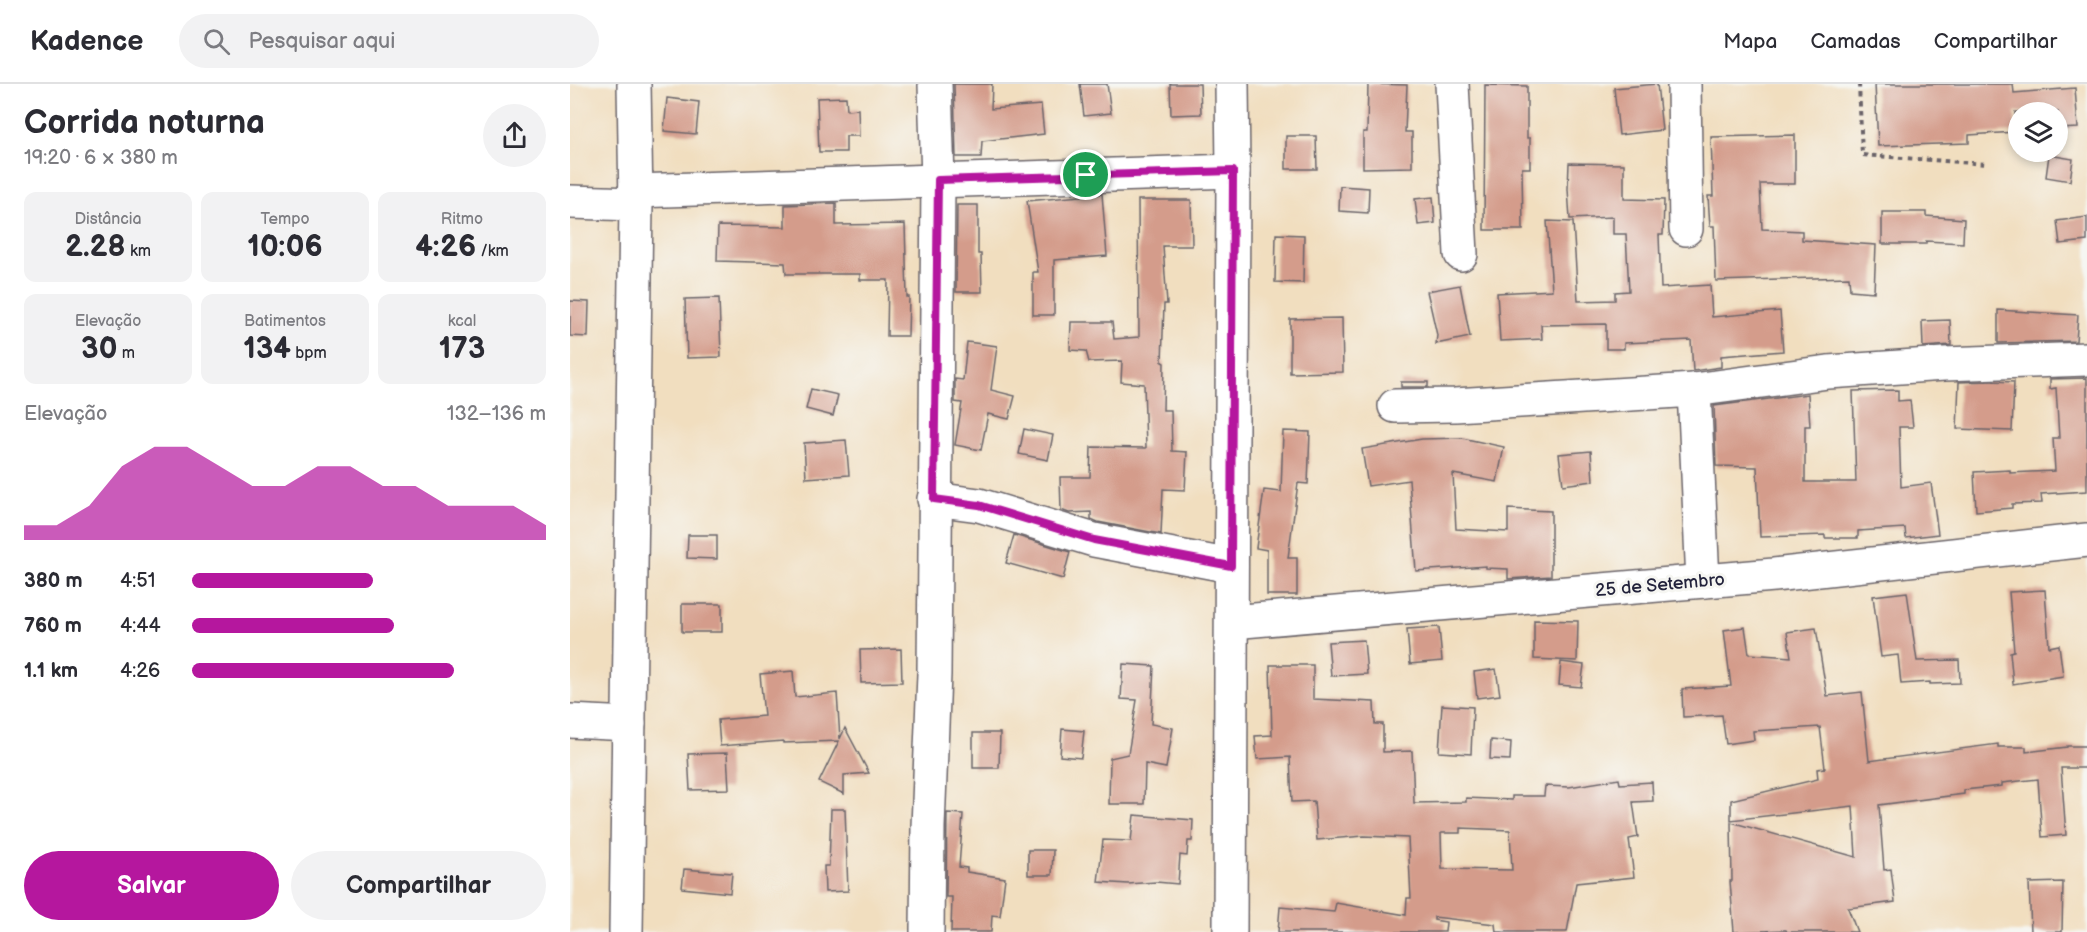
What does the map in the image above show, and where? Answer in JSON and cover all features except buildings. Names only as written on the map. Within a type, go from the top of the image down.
[{"type":"street","points":[[626,932],[635,197],[634,84]]},
{"type":"street","points":[[927,932],[928,827],[934,674],[938,180],[934,84]]},
{"type":"street","points":[[1230,932],[1232,84]]},
{"type":"street","points":[[1452,84],[1461,254]]},
{"type":"street","points":[[1684,84],[1686,230]]},
{"type":"street","points":[[570,202],[938,180],[1233,171]]},
{"type":"street","points":[[1395,406],[1455,405],[1694,390],[1828,372],[1944,364],[2087,359]]},
{"type":"street","points":[[1694,390],[1703,581]]},
{"type":"street","points":[[934,499],[979,505],[1094,540],[1231,566]]},
{"type":"street","name":"25 de Setembro","points":[[1232,622],[1703,581],[2087,540]]},
{"type":"street","points":[[570,721],[629,724]]},
{"type":"path","points":[[1860,84],[1862,155],[1986,164]]},
{"type":"route","points":[[1233,171],[1231,566],[1094,540],[979,505],[934,499],[938,180],[1086,175],[1233,171]]}]
